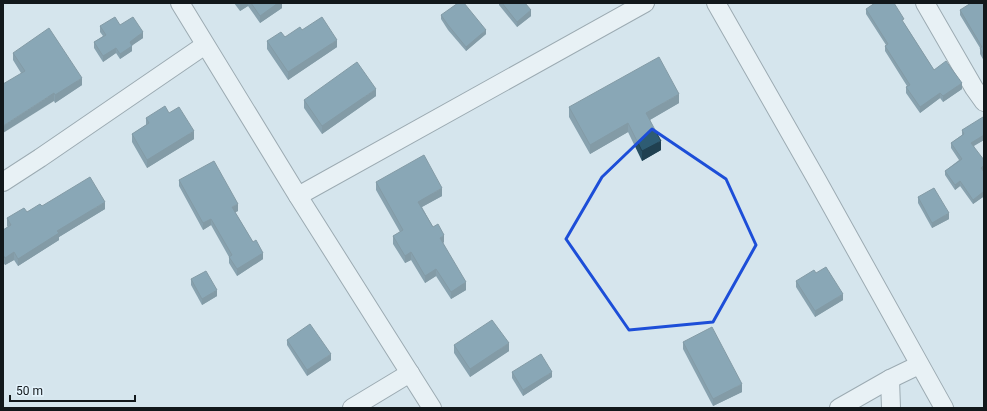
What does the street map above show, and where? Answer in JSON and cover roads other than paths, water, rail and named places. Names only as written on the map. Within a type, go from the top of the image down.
[{"type":"street","points":[[180,3],[298,196],[432,408]]},
{"type":"street","points":[[298,196],[645,3]]},
{"type":"street","points":[[716,3],[944,408]]},
{"type":"street","points":[[925,3],[974,88],[984,102]]},
{"type":"street","points":[[3,182],[205,45]]},
{"type":"street","points":[[839,408],[890,379],[919,365]]},
{"type":"street","points":[[352,408],[410,373]]},
{"type":"street","points":[[890,379],[891,408]]}]
